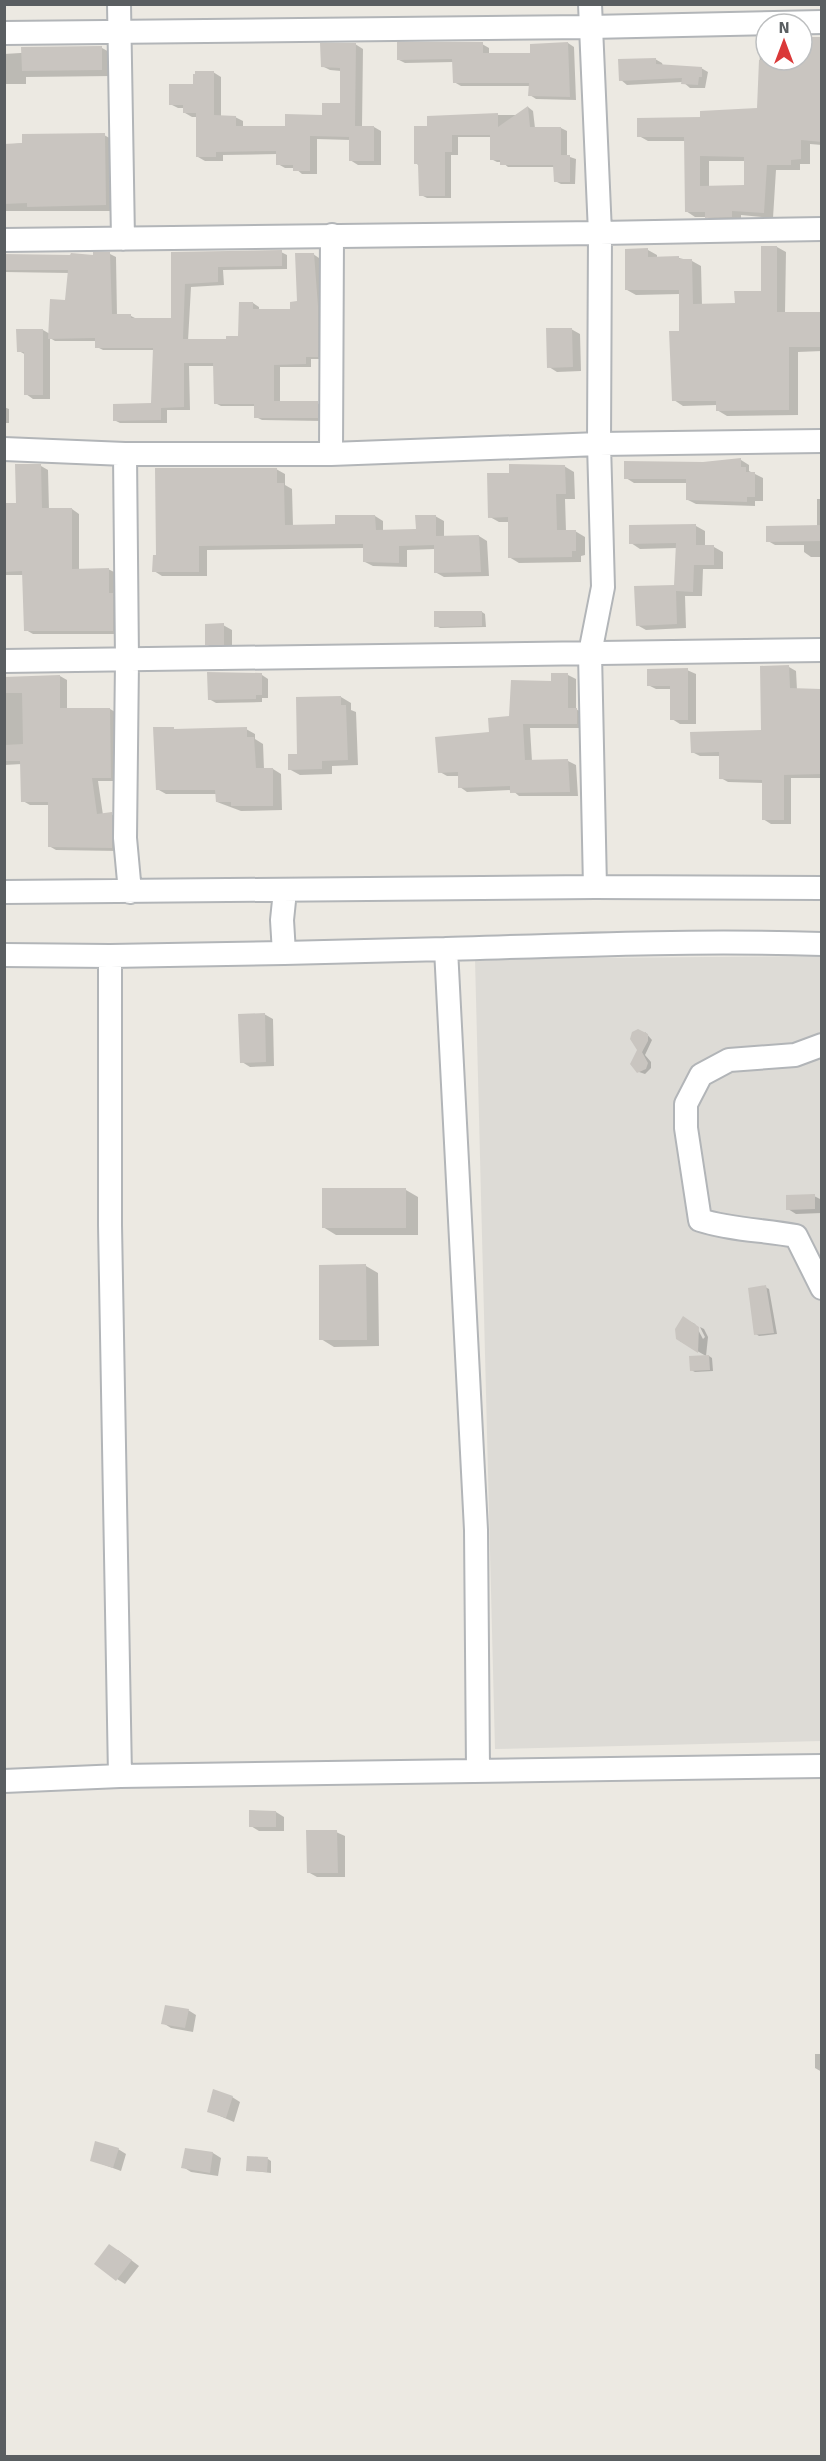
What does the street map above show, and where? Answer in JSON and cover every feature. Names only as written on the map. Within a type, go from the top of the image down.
[{"type":"street","points":[[119,4],[123,239]]},
{"type":"street","points":[[590,4],[600,233],[599,444],[603,587],[590,653],[595,887]]},
{"type":"street","points":[[4,33],[590,27],[822,22]]},
{"type":"street","points":[[4,240],[822,229]]},
{"type":"street","points":[[331,454],[332,235]]},
{"type":"street","points":[[4,449],[124,454],[331,454],[599,444],[822,441]]},
{"type":"street","points":[[124,454],[127,660],[125,838],[130,892]]},
{"type":"street","points":[[4,661],[822,650]]},
{"type":"street","points":[[4,892],[595,887],[822,888]]},
{"type":"street","points":[[284,948],[282,920],[285,891]]},
{"type":"street","points":[[4,954],[110,956],[284,948],[446,950],[736,941],[822,944]]},
{"type":"street","points":[[446,950],[476,1530],[478,1770]]},
{"type":"street","points":[[110,956],[110,1225],[120,1776]]},
{"type":"street","points":[[822,1045],[795,1055],[729,1060],[701,1075],[686,1104],[686,1128],[700,1220],[722,1227],[760,1229],[796,1236],[822,1288]]},
{"type":"street","points":[[4,1781],[120,1776],[822,1766]]},
{"type":"shaded area","points":[[821,956],[821,1741],[495,1749],[475,959]]},
{"type":"building","points":[[814,37],[822,37],[822,142],[801,140],[801,159],[791,160],[791,165],[767,165],[764,213],[732,211],[732,217],[705,218],[705,212],[685,212],[684,137],[637,137],[637,118],[700,117],[700,111],[757,108],[758,72],[814,72]],"holes":[[[700,156],[744,157],[744,185],[700,186]]]},
{"type":"building","points":[[397,42],[483,42],[483,53],[530,53],[530,44],[568,42],[570,97],[528,96],[529,83],[453,83],[452,59],[397,60]]},
{"type":"building","points":[[320,43],[356,43],[355,126],[374,126],[374,161],[349,161],[349,137],[310,136],[310,171],[293,171],[293,165],[276,165],[276,151],[216,152],[216,157],[196,157],[196,113],[183,113],[183,105],[169,105],[169,84],[193,84],[195,71],[214,71],[214,115],[236,116],[236,126],[285,126],[285,114],[322,115],[322,103],[340,103],[340,68],[321,67]]},
{"type":"building","points":[[102,46],[102,70],[22,71],[21,47]]},
{"type":"building","points":[[656,58],[656,64],[702,67],[702,77],[699,77],[698,85],[681,84],[682,78],[619,81],[618,59]]},
{"type":"building","points":[[528,106],[530,127],[561,127],[561,155],[570,155],[570,182],[554,182],[553,165],[500,165],[500,160],[490,160],[490,135],[452,135],[452,152],[445,152],[445,196],[419,196],[418,164],[414,164],[414,126],[427,126],[427,116],[498,113],[498,127]]},
{"type":"building","points":[[105,133],[106,205],[27,207],[27,203],[4,204],[4,144],[22,143],[22,134]]},
{"type":"building","points":[[761,246],[777,246],[777,312],[822,312],[822,347],[789,347],[789,410],[716,411],[716,401],[672,401],[669,331],[679,331],[679,290],[625,290],[625,249],[648,248],[648,257],[679,256],[679,259],[692,259],[693,304],[735,303],[734,291],[761,291]]},
{"type":"building","points":[[282,250],[282,266],[218,267],[218,282],[185,284],[183,339],[226,339],[226,336],[238,336],[239,302],[253,302],[253,309],[290,309],[290,302],[297,301],[295,253],[314,253],[318,306],[318,357],[306,357],[306,364],[274,365],[274,401],[318,401],[318,418],[254,418],[254,404],[214,404],[213,363],[184,363],[184,407],[161,408],[161,420],[113,421],[113,404],[151,403],[153,348],[95,348],[95,338],[48,339],[50,299],[65,300],[68,270],[4,270],[4,254],[93,255],[93,252],[110,252],[112,314],[131,314],[131,318],[171,318],[171,252]]},
{"type":"building","points":[[546,328],[572,328],[573,367],[547,368]]},
{"type":"building","points":[[16,329],[43,329],[43,395],[24,395],[24,352],[17,352]]},
{"type":"building","points":[[741,458],[741,467],[746,467],[746,472],[755,472],[755,497],[747,497],[747,502],[686,500],[686,479],[624,479],[624,461],[703,462]]},
{"type":"building","points":[[15,464],[41,464],[42,508],[72,508],[72,569],[109,568],[109,593],[113,593],[113,631],[24,631],[22,571],[4,572],[4,503],[16,503]]},
{"type":"building","points":[[509,464],[565,465],[566,494],[556,494],[557,530],[576,530],[576,551],[572,551],[572,557],[508,558],[508,517],[488,518],[487,473],[509,473]]},
{"type":"building","points":[[155,468],[277,468],[277,483],[284,483],[285,525],[335,524],[335,515],[375,515],[376,530],[416,529],[415,515],[436,515],[436,536],[479,535],[481,572],[434,573],[434,545],[399,546],[399,563],[363,562],[363,544],[199,546],[199,572],[152,572],[153,555],[156,555]]},
{"type":"building","points":[[696,524],[696,545],[714,545],[714,565],[694,565],[693,592],[676,591],[677,624],[636,626],[634,586],[674,585],[676,543],[629,544],[629,525]]},
{"type":"building","points":[[822,525],[822,541],[766,542],[766,526]]},
{"type":"building","points":[[434,611],[482,611],[482,626],[434,627]]},
{"type":"building","points":[[224,623],[224,645],[205,645],[205,624]]},
{"type":"building","points":[[789,665],[790,688],[821,689],[822,774],[784,775],[784,820],[762,820],[762,780],[719,779],[719,752],[691,753],[690,732],[761,730],[760,666]]},
{"type":"building","points":[[688,668],[688,720],[670,720],[670,686],[647,686],[647,669]]},
{"type":"building","points":[[207,672],[262,673],[262,695],[256,695],[256,699],[208,700]]},
{"type":"building","points":[[551,673],[568,673],[568,708],[577,708],[577,724],[523,724],[525,760],[568,759],[570,792],[510,793],[510,786],[458,788],[458,772],[438,773],[435,737],[489,732],[488,718],[509,716],[511,680],[551,681]]},
{"type":"building","points":[[60,675],[60,708],[110,708],[111,778],[92,778],[97,814],[112,812],[112,848],[48,847],[48,802],[21,802],[20,761],[4,761],[4,745],[23,744],[22,693],[4,693],[4,677]]},
{"type":"building","points":[[341,696],[341,705],[346,705],[348,760],[322,761],[322,769],[288,770],[288,754],[297,754],[296,697]]},
{"type":"building","points":[[153,727],[174,727],[174,729],[247,727],[247,737],[254,737],[256,768],[273,768],[273,806],[231,806],[231,802],[216,802],[215,790],[156,790]]},
{"type":"building","points":[[265,1013],[266,1062],[240,1063],[238,1014]]},
{"type":"building","points":[[638,1029],[648,1034],[648,1041],[642,1052],[648,1063],[646,1069],[637,1073],[630,1064],[637,1050],[630,1039],[632,1032]]},
{"type":"building","points":[[322,1188],[406,1188],[406,1228],[322,1228]]},
{"type":"building","points":[[815,1194],[815,1209],[786,1210],[786,1195]]},
{"type":"building","points":[[366,1264],[367,1340],[319,1340],[319,1265]]},
{"type":"building","points":[[766,1285],[774,1333],[754,1335],[748,1288]]},
{"type":"building","points":[[683,1316],[699,1327],[698,1353],[676,1339],[675,1329]]},
{"type":"building","points":[[709,1355],[710,1370],[690,1371],[689,1356]]},
{"type":"building","points":[[249,1810],[276,1811],[276,1827],[249,1827]]},
{"type":"building","points":[[306,1830],[337,1830],[338,1873],[307,1873]]},
{"type":"building","points":[[165,2005],[189,2009],[185,2028],[161,2024]]},
{"type":"building","points":[[213,2089],[233,2096],[226,2118],[207,2112]]},
{"type":"building","points":[[95,2141],[119,2148],[113,2168],[90,2161]]},
{"type":"building","points":[[185,2148],[213,2152],[210,2173],[181,2168]]},
{"type":"building","points":[[247,2156],[268,2157],[267,2172],[246,2171]]},
{"type":"building","points":[[109,2244],[132,2260],[116,2281],[94,2264]]}]
